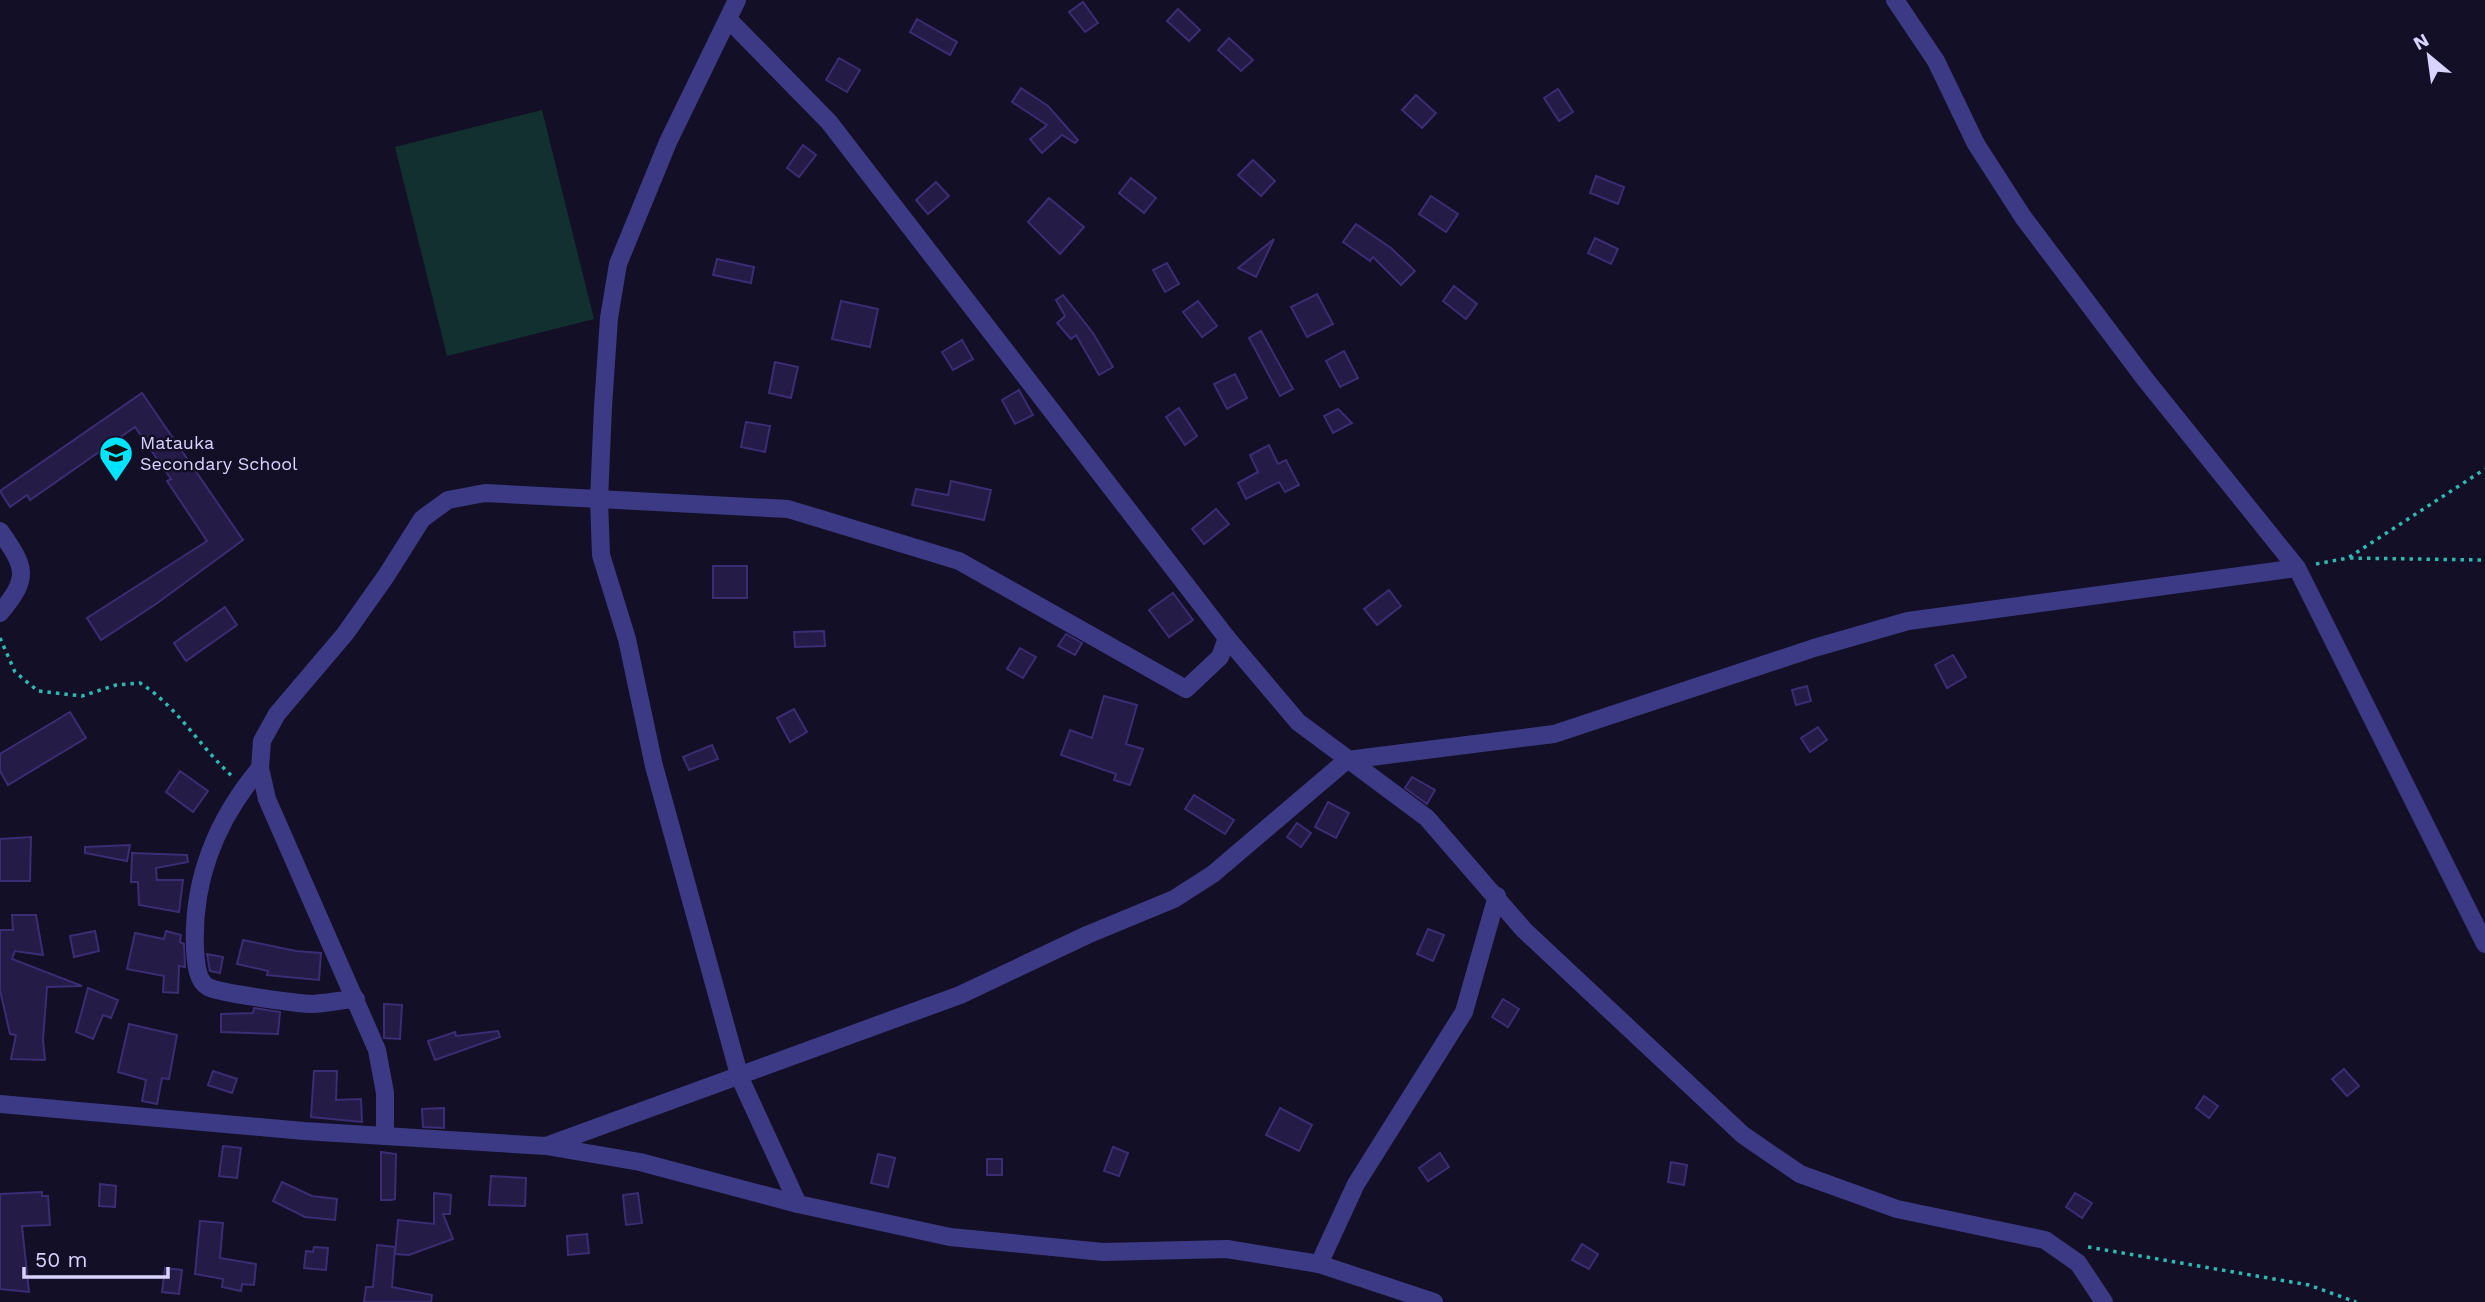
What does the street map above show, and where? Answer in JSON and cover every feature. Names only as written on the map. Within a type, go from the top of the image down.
[{"type":"street","points":[[737,0],[668,142],[618,264],[609,318],[599,500],[601,555],[627,639],[654,766],[740,1078],[798,1204]]},
{"type":"street","points":[[1895,0],[1936,61],[1976,144],[2022,217],[2145,379],[2297,568],[2485,944]]},
{"type":"street","points":[[729,20],[829,122],[1227,638],[1298,722],[1427,818],[1524,930],[1733,1126],[1800,1174],[1897,1209],[2045,1240],[2078,1263],[2104,1302]]},
{"type":"street","points":[[384,1136],[385,1093],[377,1050],[267,799],[260,768],[262,741],[276,714],[345,634],[422,519],[448,500],[485,493],[788,509],[959,561],[1186,689],[1220,657],[1227,638]]},
{"type":"street","points":[[0,531],[14,551],[23,575],[16,593],[0,613]]},
{"type":"street","points":[[546,1146],[740,1078],[960,995],[1087,935],[1174,899],[1213,874],[1347,760],[1553,734],[1814,648],[1908,621],[2297,568]]},
{"type":"street","points":[[260,768],[234,800],[204,867],[194,919],[200,979],[208,987],[231,994],[311,1004],[356,999]]},
{"type":"street","points":[[1319,1264],[1356,1184],[1464,1012],[1497,896]]},
{"type":"street","points":[[0,1104],[384,1136],[546,1146],[640,1162],[798,1204],[950,1237],[1103,1252],[1227,1250],[1319,1264],[1434,1302]]},
{"type":"path","points":[[2348,558],[2485,469]]},
{"type":"path","points":[[2297,568],[2348,558],[2485,560]]},
{"type":"path","points":[[0,638],[15,672],[38,691],[82,696],[116,685],[140,684],[176,711],[205,752],[244,787]]},
{"type":"path","points":[[2086,1247],[2309,1285],[2356,1302]]},
{"type":"green space","points":[[542,110],[594,319],[447,356],[395,147]]},
{"type":"building","points":[[1083,2],[1098,23],[1085,32],[1069,12]]},
{"type":"building","points":[[1178,9],[1200,30],[1189,41],[1167,21]]},
{"type":"building","points":[[917,19],[957,42],[950,55],[910,32]]},
{"type":"building","points":[[1229,38],[1253,60],[1241,71],[1218,50]]},
{"type":"building","points":[[839,58],[860,70],[847,92],[826,80]]},
{"type":"building","points":[[1021,88],[1048,106],[1078,140],[1075,143],[1062,135],[1042,153],[1030,139],[1047,125],[1012,102]]},
{"type":"building","points":[[1558,89],[1573,112],[1559,121],[1544,98]]},
{"type":"building","points":[[1416,95],[1436,113],[1422,128],[1402,110]]},
{"type":"building","points":[[803,145],[816,155],[799,177],[787,168]]},
{"type":"building","points":[[1253,160],[1275,181],[1261,196],[1238,175]]},
{"type":"building","points":[[1596,176],[1624,187],[1618,204],[1590,193]]},
{"type":"building","points":[[1131,178],[1156,198],[1144,213],[1119,193]]},
{"type":"building","points":[[936,182],[949,196],[928,214],[916,200]]},
{"type":"building","points":[[1431,196],[1458,214],[1446,232],[1419,214]]},
{"type":"building","points":[[1049,198],[1084,227],[1060,254],[1028,222]]},
{"type":"building","points":[[1356,224],[1391,248],[1415,271],[1401,285],[1373,257],[1370,261],[1343,242]]},
{"type":"building","points":[[1595,238],[1618,249],[1611,264],[1588,253]]},
{"type":"building","points":[[1274,239],[1256,277],[1238,268]]},
{"type":"building","points":[[717,259],[754,267],[751,283],[713,275]]},
{"type":"building","points":[[1167,263],[1179,284],[1165,292],[1153,270]]},
{"type":"building","points":[[1454,286],[1477,304],[1466,319],[1443,301]]},
{"type":"building","points":[[1317,294],[1333,324],[1307,337],[1291,307]]},
{"type":"building","points":[[1063,295],[1093,333],[1113,367],[1099,375],[1076,335],[1071,339],[1057,323],[1065,316],[1056,300]]},
{"type":"building","points":[[841,301],[878,309],[870,347],[832,339]]},
{"type":"building","points":[[1198,301],[1217,326],[1202,337],[1183,312]]},
{"type":"building","points":[[1261,331],[1293,389],[1280,396],[1249,338]]},
{"type":"building","points":[[962,340],[973,359],[953,370],[942,352]]},
{"type":"building","points":[[1344,351],[1358,378],[1340,387],[1326,361]]},
{"type":"building","points":[[775,362],[798,367],[791,398],[769,393]]},
{"type":"building","points":[[1235,374],[1247,398],[1227,409],[1214,384]]},
{"type":"building","points":[[1019,390],[1033,415],[1015,424],[1002,400]]},
{"type":"building","points":[[142,393],[243,540],[156,604],[101,640],[87,618],[207,541],[167,481],[171,479],[135,427],[30,500],[27,495],[10,507],[0,491]]},
{"type":"building","points":[[1179,408],[1197,436],[1185,445],[1166,417]]},
{"type":"building","points":[[1338,409],[1352,423],[1333,433],[1324,416]]},
{"type":"building","points":[[746,422],[770,426],[765,452],[741,447]]},
{"type":"building","points":[[1269,445],[1278,464],[1286,460],[1299,485],[1285,492],[1279,482],[1246,499],[1238,483],[1258,472],[1250,455]]},
{"type":"building","points":[[951,481],[991,490],[984,520],[912,505],[916,489],[948,495]]},
{"type":"building","points":[[1216,509],[1229,524],[1204,544],[1192,529]]},
{"type":"building","points":[[713,566],[747,566],[747,598],[713,598]]},
{"type":"building","points":[[1389,590],[1401,606],[1377,625],[1364,609]]},
{"type":"building","points":[[1173,593],[1193,620],[1169,637],[1149,610]]},
{"type":"building","points":[[225,607],[237,625],[186,661],[174,643]]},
{"type":"building","points":[[824,631],[825,646],[795,647],[794,632]]},
{"type":"building","points":[[1066,634],[1082,643],[1075,655],[1058,646]]},
{"type":"building","points":[[1020,648],[1036,657],[1023,678],[1007,669]]},
{"type":"building","points":[[1953,655],[1966,677],[1947,688],[1935,665]]},
{"type":"building","points":[[1807,686],[1811,701],[1796,705],[1792,690]]},
{"type":"building","points":[[1104,696],[1137,705],[1126,744],[1143,749],[1130,785],[1114,780],[1116,774],[1061,755],[1070,730],[1092,738]]},
{"type":"building","points":[[794,709],[807,732],[790,742],[777,718]]},
{"type":"building","points":[[70,712],[86,738],[8,785],[0,771],[0,754]]},
{"type":"building","points":[[1818,727],[1827,740],[1810,752],[1801,738]]},
{"type":"building","points":[[712,745],[718,759],[689,770],[683,757]]},
{"type":"building","points":[[180,771],[208,791],[193,812],[166,792]]},
{"type":"building","points":[[1412,777],[1435,790],[1427,804],[1405,788]]},
{"type":"building","points":[[1194,795],[1234,820],[1225,834],[1185,809]]},
{"type":"building","points":[[1328,802],[1349,813],[1336,838],[1315,827]]},
{"type":"building","points":[[1297,823],[1311,833],[1301,847],[1287,837]]},
{"type":"building","points":[[31,837],[30,881],[0,881],[0,839]]},
{"type":"building","points":[[130,845],[127,861],[85,853],[85,847]]},
{"type":"building","points":[[132,853],[187,855],[188,862],[156,868],[157,880],[183,880],[179,912],[139,905],[138,882],[131,882]]},
{"type":"building","points":[[12,915],[36,915],[43,955],[15,951],[12,959],[82,986],[47,987],[43,1040],[45,1060],[11,1059],[16,1035],[10,1034],[0,990],[0,930],[13,930]]},
{"type":"building","points":[[1428,929],[1444,935],[1433,961],[1417,954]]},
{"type":"building","points":[[95,931],[99,951],[74,957],[70,936]]},
{"type":"building","points":[[166,931],[181,935],[180,942],[184,944],[185,967],[179,966],[178,993],[163,992],[164,976],[127,969],[135,933],[164,939]]},
{"type":"building","points":[[243,940],[296,951],[321,953],[319,980],[267,975],[268,971],[237,964]]},
{"type":"building","points":[[207,954],[223,957],[220,973],[210,971]]},
{"type":"building","points":[[88,988],[118,1000],[111,1018],[103,1015],[93,1039],[76,1032]]},
{"type":"building","points":[[1503,999],[1519,1009],[1508,1027],[1492,1017]]},
{"type":"building","points":[[384,1004],[402,1005],[400,1039],[384,1038]]},
{"type":"building","points":[[254,1008],[280,1012],[278,1034],[221,1032],[221,1014],[253,1013]]},
{"type":"building","points":[[129,1024],[177,1035],[169,1079],[162,1078],[157,1104],[142,1101],[146,1080],[118,1072]]},
{"type":"building","points":[[498,1031],[500,1037],[435,1060],[428,1041],[455,1032],[456,1036]]},
{"type":"building","points":[[2344,1069],[2359,1086],[2347,1096],[2332,1079]]},
{"type":"building","points":[[213,1071],[237,1079],[232,1093],[208,1085]]},
{"type":"building","points":[[314,1071],[337,1071],[336,1100],[361,1099],[362,1122],[311,1117]]},
{"type":"building","points":[[2204,1096],[2218,1106],[2209,1118],[2196,1108]]},
{"type":"building","points":[[444,1108],[444,1128],[423,1127],[422,1109]]},
{"type":"building","points":[[1280,1108],[1312,1125],[1299,1151],[1266,1135]]},
{"type":"building","points":[[223,1146],[241,1148],[237,1178],[219,1176]]},
{"type":"building","points":[[1113,1147],[1128,1153],[1119,1176],[1104,1171]]},
{"type":"building","points":[[381,1152],[396,1154],[395,1199],[392,1200],[381,1200]]},
{"type":"building","points":[[1440,1153],[1449,1167],[1428,1181],[1419,1168]]},
{"type":"building","points":[[878,1154],[895,1158],[888,1187],[871,1183]]},
{"type":"building","points":[[987,1159],[1002,1159],[1002,1175],[987,1175]]},
{"type":"building","points":[[1671,1162],[1687,1165],[1684,1185],[1668,1182]]},
{"type":"building","points":[[491,1176],[526,1178],[525,1206],[489,1205]]},
{"type":"building","points":[[282,1182],[312,1196],[337,1199],[335,1220],[305,1217],[273,1201]]},
{"type":"building","points":[[100,1184],[116,1186],[115,1207],[99,1206]]},
{"type":"building","points":[[42,1192],[42,1196],[48,1196],[50,1225],[22,1226],[29,1292],[0,1289],[0,1194]]},
{"type":"building","points":[[434,1193],[451,1195],[450,1214],[443,1214],[453,1239],[409,1255],[395,1254],[398,1220],[434,1224]]},
{"type":"building","points":[[638,1193],[642,1223],[626,1225],[623,1195]]},
{"type":"building","points":[[2075,1193],[2092,1203],[2082,1218],[2066,1207]]},
{"type":"building","points":[[200,1221],[223,1223],[220,1258],[256,1264],[254,1285],[242,1284],[241,1291],[222,1287],[223,1279],[195,1274]]},
{"type":"building","points":[[587,1234],[589,1253],[568,1255],[567,1236]]},
{"type":"building","points":[[1582,1244],[1598,1254],[1589,1269],[1572,1260]]},
{"type":"building","points":[[377,1245],[395,1247],[392,1287],[432,1295],[431,1302],[364,1302],[366,1287],[373,1287]]},
{"type":"building","points":[[314,1247],[328,1248],[326,1270],[304,1268],[306,1251],[313,1252]]},
{"type":"building","points":[[165,1268],[182,1270],[179,1294],[162,1292]]},
{"type":"place","name":"Matauka Secondary School","points":[[116,483]]}]
